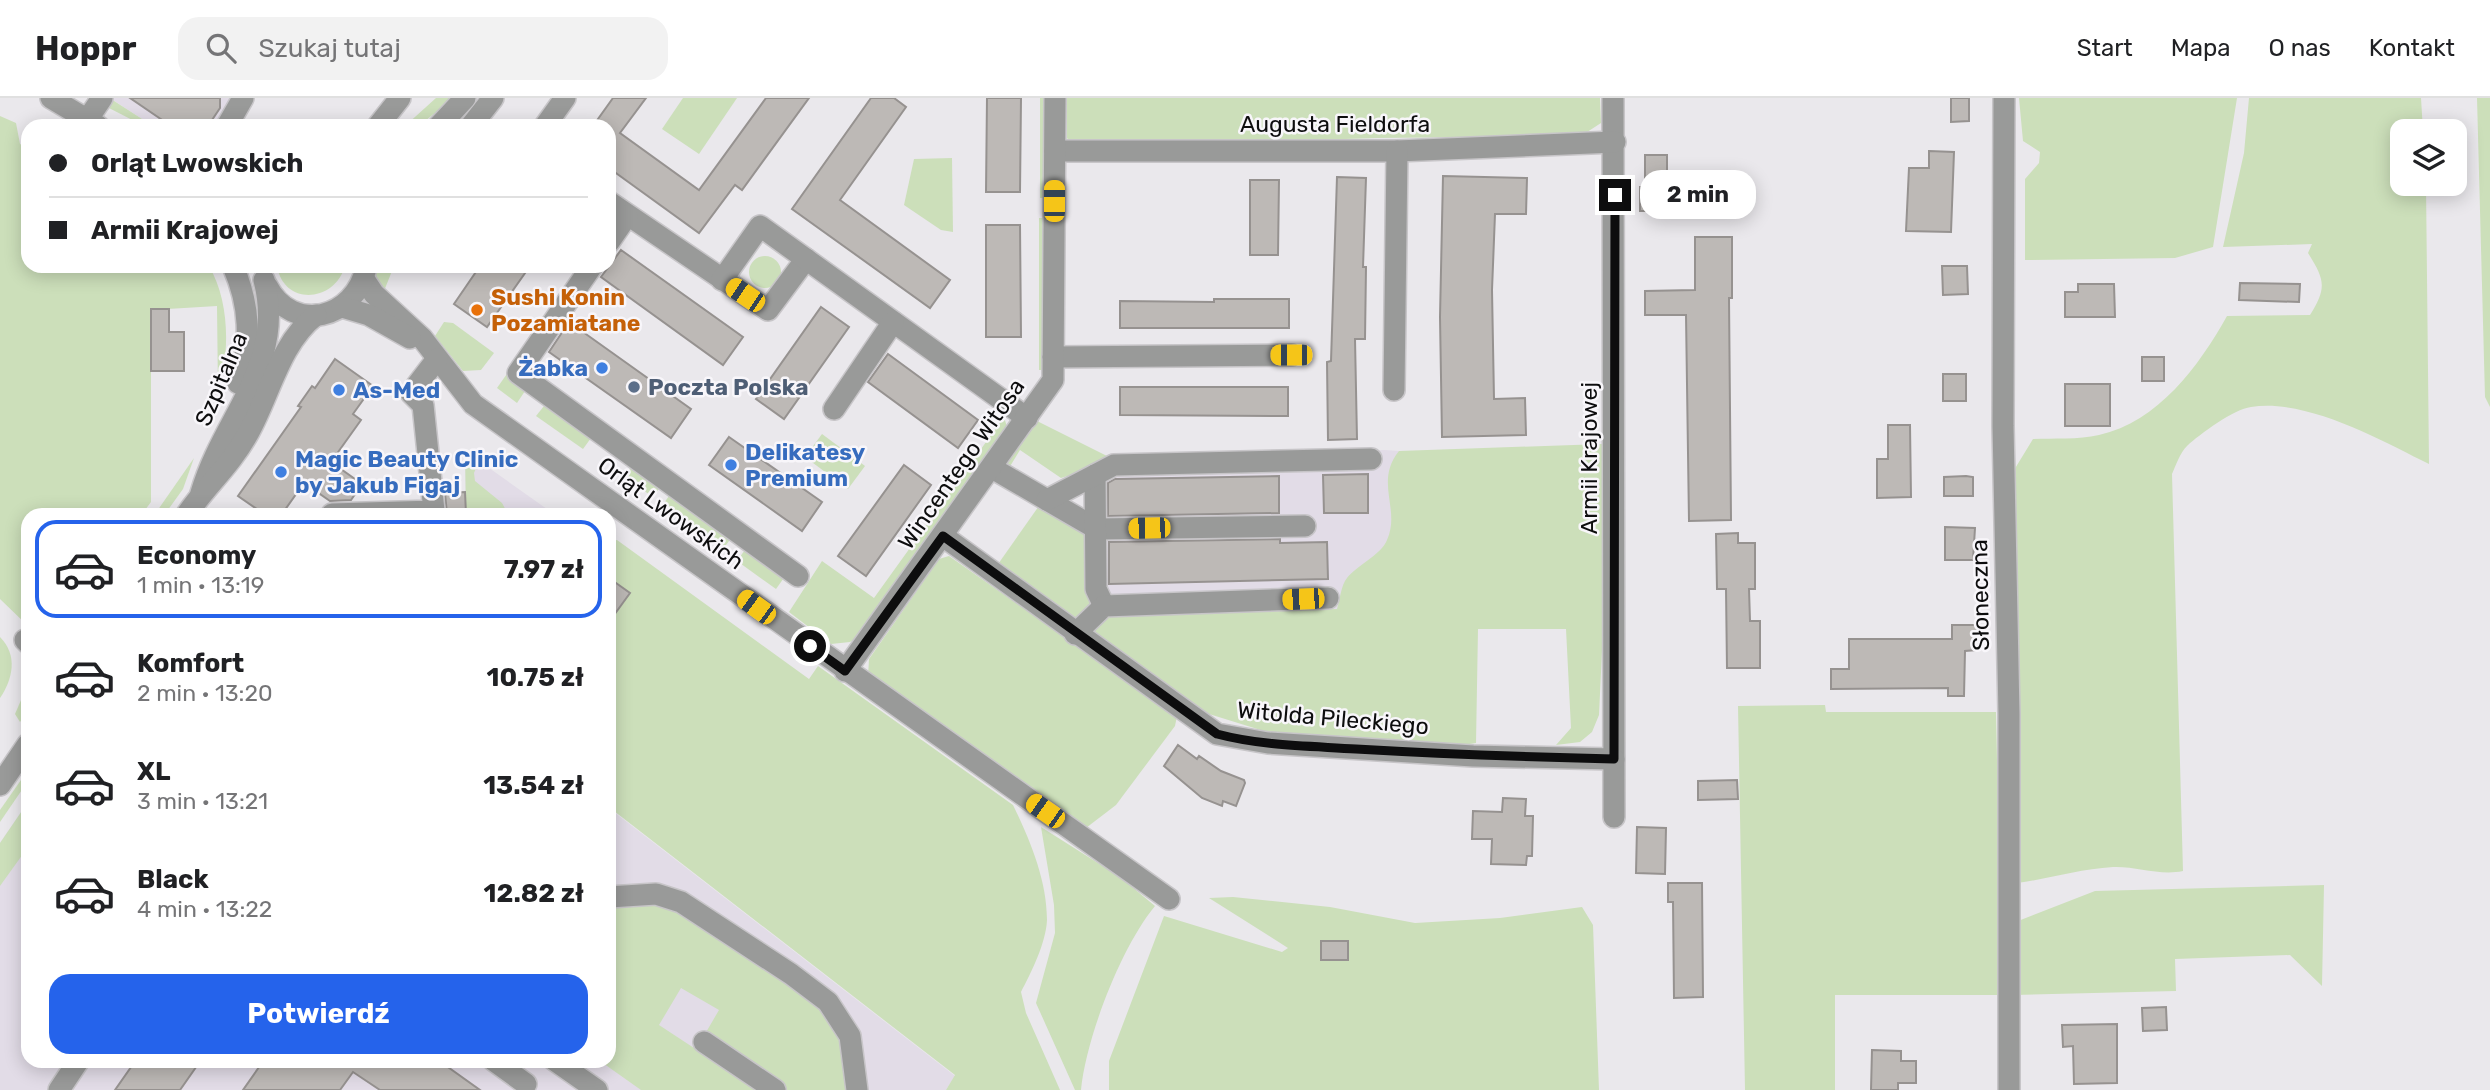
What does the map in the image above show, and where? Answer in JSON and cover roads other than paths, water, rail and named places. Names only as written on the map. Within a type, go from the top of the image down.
[{"type":"street","points":[[51,98],[86,119]]},
{"type":"street","points":[[94,119],[102,98]]},
{"type":"street","points":[[231,119],[243,98]]},
{"type":"street","points":[[384,119],[400,98]]},
{"type":"street","points":[[446,119],[465,98]]},
{"type":"street","points":[[476,119],[493,98]]},
{"type":"street","points":[[550,119],[565,98]]},
{"type":"street","name":"Wincentego Witosa","points":[[845,671],[1053,380],[1055,98]]},
{"type":"street","name":"Armii Krajowej","points":[[1613,98],[1614,817]]},
{"type":"street","name":"Słoneczna","points":[[2004,98],[2003,426],[2009,714],[2009,1090]]},
{"type":"street","name":"Augusta Fieldorfa","points":[[1055,151],[1396,151],[1615,142]]},
{"type":"street","points":[[1394,390],[1396,151]]},
{"type":"street","points":[[616,207],[768,310],[806,259]]},
{"type":"street","points":[[616,232],[627,216]]},
{"type":"street","points":[[722,280],[760,226],[1027,418]]},
{"type":"street","points":[[228,433],[234,395],[246,359],[248,332],[246,306],[235,273]]},
{"type":"street","points":[[263,273],[272,295],[284,306],[299,314],[316,315],[342,307],[359,290],[365,273]]},
{"type":"street","name":"Szpitalna","points":[[201,495],[209,466],[251,388],[269,332],[271,306],[263,273]]},
{"type":"street","name":"Orląt Lwowskich","points":[[366,273],[473,404],[1169,899]]},
{"type":"street","points":[[587,273],[518,373],[798,576]]},
{"type":"street","name":"Orląt Lwowskich","points":[[342,307],[369,315],[434,354]]},
{"type":"street","name":"Szpitalna","points":[[191,508],[222,475],[249,432],[296,334],[316,315]]},
{"type":"street","points":[[834,410],[893,322]]},
{"type":"street","points":[[433,508],[423,405],[411,393],[434,354]]},
{"type":"street","points":[[1053,357],[1291,355]]},
{"type":"street","points":[[1047,500],[1114,465],[1371,459]]},
{"type":"street","points":[[992,468],[1097,529],[1305,526]]},
{"type":"street","points":[[1095,475],[1096,589],[1104,606]]},
{"type":"street","name":"Witolda Pileckiego","points":[[943,536],[1075,634],[1217,734],[1240,740],[1473,756],[1614,759]]},
{"type":"street","points":[[1075,634],[1104,606],[1328,598]]},
{"type":"street","points":[[0,785],[21,754]]},
{"type":"street","points":[[616,897],[656,894],[681,902],[791,974],[828,1002],[850,1036],[857,1090]]},
{"type":"street","points":[[704,1042],[775,1090]]},
{"type":"street","points":[[59,1090],[74,1068]]},
{"type":"street","points":[[504,1068],[526,1084]]},
{"type":"street","points":[[565,1068],[597,1090]]},
{"type":"place","name":"Sushi Konin Pozamiatane","points":[[477,310]]},
{"type":"place","name":"Żabka","points":[[602,368]]},
{"type":"place","name":"Poczta Polska","points":[[634,387]]},
{"type":"place","name":"As-Med","points":[[339,390]]},
{"type":"place","name":"Delikatesy Premium","points":[[731,465]]},
{"type":"place","name":"Magic Beauty Clinic by Jakub Figaj","points":[[281,472]]}]
